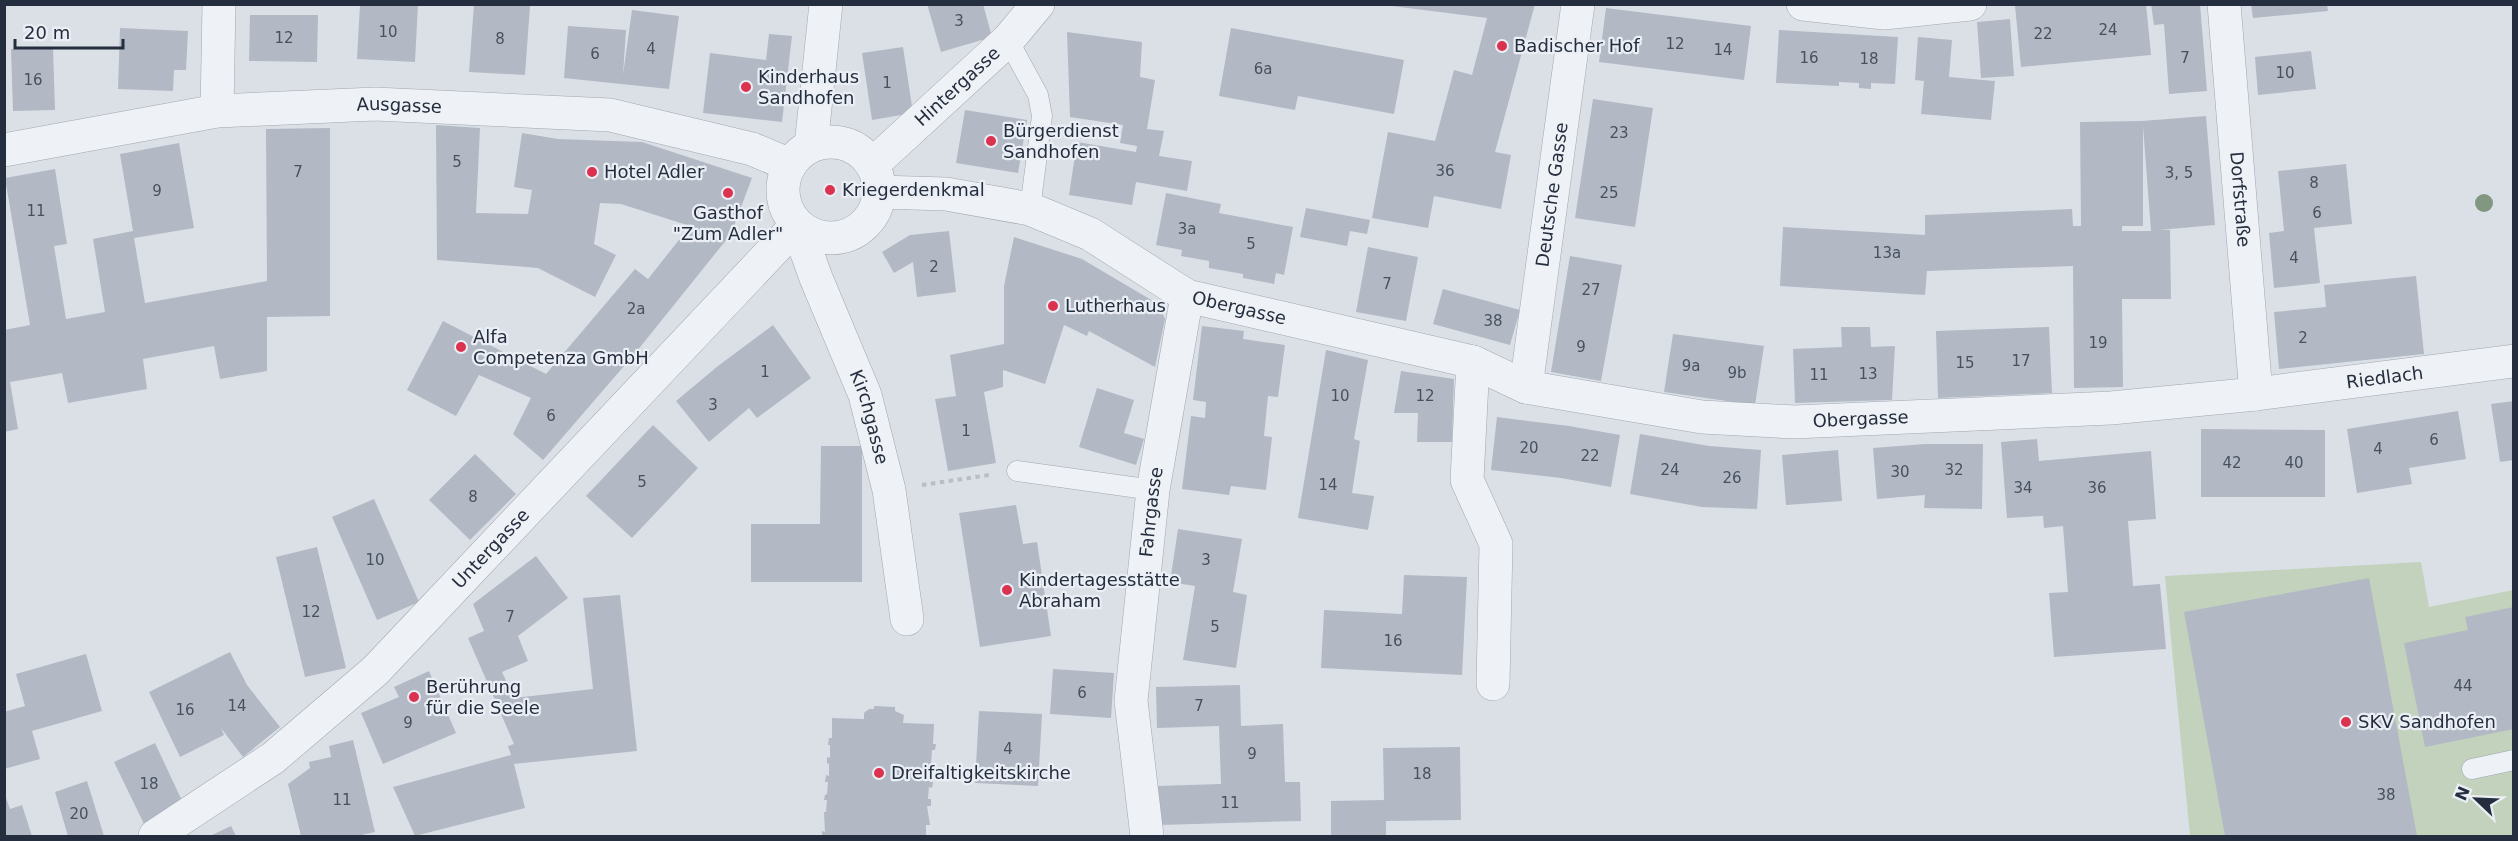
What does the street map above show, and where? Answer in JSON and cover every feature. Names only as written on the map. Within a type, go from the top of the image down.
[{"type":"street","points":[[217,111],[219,4]]},
{"type":"street","points":[[801,156],[831,142],[852,147],[863,154],[876,178],[877,205],[871,217],[861,227],[849,235],[836,238],[809,233],[797,225],[788,212],[783,196],[784,180],[801,156],[826,4]]},
{"type":"street","name":"Hintergasse","points":[[876,178],[1008,40],[1038,4]]},
{"type":"street","name":"Deutsche Gasse","points":[[1526,387],[1578,4]]},
{"type":"street","points":[[1803,4],[1884,13],[1970,4]]},
{"type":"street","name":"Dorfstraße","points":[[2224,4],[2256,394]]},
{"type":"street","name":"Ausgasse","points":[[4,150],[217,111],[375,104],[610,115],[752,149],[801,156]]},
{"type":"street","name":"Obergasse","points":[[876,178],[946,194],[1030,209],[1090,234],[1187,296],[1473,362],[1526,387],[1702,417],[1794,422],[2111,408],[2256,394]]},
{"type":"street","name":"Kirchgasse","points":[[797,225],[816,279],[865,395],[889,490],[907,619]]},
{"type":"street","name":"Untergasse","points":[[155,837],[273,758],[375,671],[797,225]]},
{"type":"street","name":"Fahrgasse","points":[[1147,837],[1131,701],[1153,490],[1187,296]]},
{"type":"street","name":"Riedlach","points":[[2256,394],[2514,361]]},
{"type":"street","points":[[1473,362],[1467,480],[1496,544],[1493,684]]},
{"type":"lane","points":[[1008,40],[1038,95],[1042,116],[1030,209]]},
{"type":"lane","points":[[1017,471],[1153,490]]},
{"type":"lane","points":[[2472,769],[2514,760]]},
{"type":"path","points":[[889,490],[1017,471]]},
{"type":"green space","name":"SKV Sandhofen","points":[[2421,562],[2429,607],[2513,590],[2513,836],[2190,836],[2165,576]]},
{"type":"building","points":[[360,4],[418,4],[415,62],[357,59]]},
{"type":"building","points":[[474,4],[530,6],[525,75],[469,72]]},
{"type":"building","points":[[927,4],[983,4],[992,37],[941,52]]},
{"type":"building","points":[[1376,4],[1535,4],[1495,152],[1511,155],[1501,209],[1434,196],[1428,228],[1372,218],[1388,132],[1435,141],[1454,70],[1472,75],[1487,18]]},
{"type":"building","points":[[2146,4],[2151,55],[2021,67],[2015,6]]},
{"type":"building","points":[[2151,4],[2200,4],[2207,91],[2169,94],[2164,24],[2154,25]]},
{"type":"building","points":[[2251,4],[2327,4],[2328,11],[2253,18]]},
{"type":"building","points":[[1606,8],[1751,26],[1744,80],[1599,62]]},
{"type":"building","points":[[632,10],[679,16],[669,89],[564,78],[568,26],[626,30],[623,75]]},
{"type":"building","points":[[250,15],[318,15],[317,62],[249,61]]},
{"type":"building","points":[[2010,19],[2014,76],[1981,78],[1977,22]]},
{"type":"building","points":[[120,28],[188,31],[186,70],[174,70],[173,91],[118,89]]},
{"type":"building","points":[[1231,28],[1404,60],[1394,114],[1298,96],[1295,110],[1219,96]]},
{"type":"building","points":[[1779,30],[1898,37],[1895,84],[1871,83],[1871,89],[1859,88],[1859,83],[1839,82],[1839,86],[1776,83]]},
{"type":"building","points":[[1067,32],[1142,42],[1140,77],[1155,80],[1147,129],[1164,131],[1159,156],[1192,161],[1187,191],[1136,182],[1132,205],[1069,195],[1077,142],[1136,152],[1137,146],[1120,143],[1123,125],[1070,117]]},
{"type":"building","name":"Kinderhaus Sandhofen","points":[[769,34],[792,36],[782,122],[703,113],[710,53],[766,60]]},
{"type":"building","points":[[1918,37],[1952,40],[1949,77],[1995,81],[1991,120],[1921,114],[1924,81],[1915,80]]},
{"type":"building","points":[[903,47],[913,113],[872,120],[862,53]]},
{"type":"building","points":[[53,48],[55,110],[13,111],[11,49]]},
{"type":"building","points":[[2311,51],[2316,89],[2258,95],[2255,57]]},
{"type":"building","points":[[1593,99],[1653,108],[1635,227],[1575,218]]},
{"type":"building","name":"Bürgerdienst Sandhofen","points":[[965,110],[1027,120],[1018,173],[956,163]]},
{"type":"building","points":[[2206,116],[2215,225],[2159,230],[2170,230],[2171,299],[2122,299],[2123,387],[2074,388],[2073,266],[1927,271],[1925,295],[1780,286],[1783,227],[1925,235],[1925,215],[2072,209],[2073,226],[2081,226],[2080,122],[2142,121]],"holes":[[[2143,126],[2151,231],[2122,231],[2122,226],[2143,226]]]},
{"type":"building","points":[[436,125],[480,128],[476,213],[528,214],[532,190],[514,187],[522,133],[558,139],[642,142],[752,178],[731,234],[637,351],[543,460],[513,434],[531,398],[479,375],[456,416],[407,390],[443,321],[546,374],[635,269],[648,279],[690,226],[621,204],[600,203],[594,244],[616,255],[595,297],[538,268],[437,260]]},
{"type":"building","points":[[330,128],[330,316],[267,317],[267,371],[220,379],[214,346],[143,359],[147,389],[68,403],[62,373],[10,382],[18,429],[4,432],[4,330],[30,325],[5,178],[55,169],[67,244],[54,246],[66,319],[105,312],[93,239],[133,231],[120,154],[179,143],[194,228],[134,238],[145,303],[267,281],[266,129]]},
{"type":"building","points":[[2346,164],[2352,224],[2314,228],[2320,283],[2274,288],[2269,233],[2284,231],[2278,171]]},
{"type":"building","points":[[1166,193],[1221,204],[1219,213],[1293,227],[1284,275],[1276,273],[1274,284],[1243,278],[1243,274],[1209,268],[1209,261],[1181,256],[1182,250],[1156,245]]},
{"type":"building","points":[[1306,208],[1370,220],[1367,234],[1350,231],[1347,246],[1300,237]]},
{"type":"building","points":[[949,231],[956,292],[917,297],[913,262],[894,273],[882,252],[910,235]]},
{"type":"building","points":[[1014,237],[1082,259],[1158,304],[1165,319],[1155,367],[1089,331],[1087,336],[1064,325],[1045,384],[1003,370],[1003,387],[984,392],[996,463],[948,471],[935,399],[956,396],[950,355],[1004,344],[1004,286]]},
{"type":"building","points":[[1368,247],[1418,257],[1406,321],[1356,312]]},
{"type":"building","points":[[1570,256],[1622,265],[1601,381],[1551,372]]},
{"type":"building","points":[[2416,276],[2424,354],[2279,369],[2274,312],[2326,307],[2324,285]]},
{"type":"building","points":[[1443,289],[1520,310],[1510,345],[1433,324]]},
{"type":"building","points":[[773,325],[811,378],[757,418],[749,408],[709,442],[676,401]]},
{"type":"building","points":[[1202,326],[1244,331],[1243,339],[1285,345],[1278,397],[1268,396],[1264,436],[1272,437],[1266,490],[1231,486],[1229,495],[1182,489],[1191,416],[1205,418],[1206,402],[1193,400]]},
{"type":"building","points":[[1841,327],[1870,327],[1871,347],[1895,346],[1892,400],[1795,403],[1793,349],[1842,347]]},
{"type":"building","points":[[2049,327],[2052,393],[1938,398],[1936,331]]},
{"type":"building","points":[[1673,334],[1764,346],[1755,405],[1664,392]]},
{"type":"building","points":[[1326,350],[1368,360],[1354,439],[1360,441],[1352,493],[1374,496],[1368,530],[1298,518]]},
{"type":"building","points":[[1401,371],[1454,379],[1452,442],[1417,442],[1418,413],[1394,413]]},
{"type":"building","points":[[1097,388],[1134,400],[1124,433],[1144,439],[1136,465],[1079,447]]},
{"type":"building","points":[[2514,401],[2514,460],[2500,462],[2491,404]]},
{"type":"building","points":[[2458,411],[2466,459],[2409,468],[2412,484],[2357,493],[2347,429]]},
{"type":"building","points":[[1497,417],[1620,435],[1611,487],[1561,478],[1491,470]]},
{"type":"building","points":[[653,425],[698,468],[632,538],[586,496]]},
{"type":"building","points":[[2201,429],[2325,430],[2325,497],[2201,497]]},
{"type":"building","points":[[1640,434],[1709,446],[1761,450],[1757,509],[1702,507],[1630,494]]},
{"type":"building","points":[[2037,439],[2039,461],[2151,451],[2156,519],[2128,521],[2133,586],[2160,584],[2166,649],[2054,657],[2049,593],[2068,592],[2063,526],[2044,528],[2043,516],[2007,518],[2001,442]]},
{"type":"building","points":[[1925,444],[1983,444],[1982,509],[1924,508],[1925,495],[1877,499],[1873,448]]},
{"type":"building","points":[[821,446],[862,446],[862,582],[751,582],[751,524],[820,524]]},
{"type":"building","points":[[1838,450],[1842,501],[1786,505],[1782,455]]},
{"type":"building","points":[[475,454],[516,494],[470,540],[429,500]]},
{"type":"building","points":[[374,499],[419,602],[377,620],[332,517]]},
{"type":"building","name":"Kindertagesstätte Abraham","points":[[1016,505],[1023,544],[1037,542],[1051,636],[980,647],[959,513]]},
{"type":"building","points":[[1178,529],[1242,539],[1233,592],[1247,595],[1236,668],[1183,660],[1195,586],[1170,582]]},
{"type":"building","points":[[317,547],[346,668],[305,677],[276,557]]},
{"type":"building","points":[[536,556],[568,598],[518,636],[528,661],[502,672],[514,698],[593,689],[583,598],[620,595],[637,751],[514,764],[525,808],[415,836],[393,787],[511,755],[508,746],[514,744],[468,638],[484,631],[473,604]]},
{"type":"building","points":[[1404,575],[1467,577],[1462,675],[1321,668],[1324,610],[1402,614]]},
{"type":"building","points":[[2369,578],[2417,836],[2225,836],[2184,612]]},
{"type":"building","points":[[2514,607],[2514,729],[2425,747],[2404,643],[2468,630],[2465,617]]},
{"type":"building","points":[[230,652],[247,685],[280,727],[243,757],[221,728],[224,735],[180,757],[149,692]]},
{"type":"building","points":[[86,654],[102,711],[32,731],[40,759],[4,769],[4,712],[25,706],[16,674]]},
{"type":"building","points":[[1053,669],[1114,673],[1111,718],[1050,714]]},
{"type":"building","points":[[429,671],[456,733],[383,764],[361,713],[399,697],[394,687]]},
{"type":"building","points":[[1240,685],[1241,726],[1283,724],[1285,782],[1300,782],[1301,821],[1159,825],[1158,786],[1221,784],[1219,726],[1157,728],[1156,687]]},
{"type":"building","name":"Dreifaltigkeitskirche","points":[[874,706],[895,707],[895,711],[904,715],[903,723],[934,724],[933,744],[936,744],[935,750],[932,750],[931,764],[934,765],[933,770],[930,770],[930,782],[933,782],[932,788],[929,787],[928,799],[931,799],[931,806],[927,806],[930,825],[926,825],[926,836],[822,836],[822,831],[825,832],[824,812],[826,812],[827,800],[824,800],[828,782],[825,782],[826,775],[829,776],[827,757],[830,758],[830,745],[828,745],[829,738],[832,738],[832,718],[864,719],[864,713],[869,709],[874,709]]},
{"type":"building","points":[[979,711],[1042,714],[1038,786],[975,783]]},
{"type":"building","points":[[353,740],[375,832],[357,836],[301,836],[288,784],[310,768],[309,762],[331,757],[329,746]]},
{"type":"building","points":[[155,743],[184,805],[144,824],[114,762]]},
{"type":"building","points":[[1460,747],[1461,820],[1386,821],[1386,836],[1331,836],[1331,801],[1384,800],[1383,748]]},
{"type":"building","points":[[87,781],[104,836],[68,836],[55,792]]},
{"type":"building","points":[[4,792],[10,809],[22,805],[32,836],[4,836]]},
{"type":"building","points":[[231,826],[236,836],[210,836]]},
{"type":"place","name":"Badischer Hof","points":[[1502,46]]},
{"type":"place","name":"Kinderhaus Sandhofen","points":[[746,87]]},
{"type":"place","name":"Bürgerdienst Sandhofen","points":[[991,141]]},
{"type":"place","name":"Hotel Adler","points":[[592,172]]},
{"type":"place","name":"Kriegerdenkmal","points":[[830,190]]},
{"type":"place","name":"Gasthof \"Zum Adler\"","points":[[728,193]]},
{"type":"place","name":"Lutherhaus","points":[[1053,306]]},
{"type":"place","name":"Alfa Competenza GmbH","points":[[461,347]]},
{"type":"place","name":"Kindertagesstätte Abraham","points":[[1007,590]]},
{"type":"place","name":"Berührung für die Seele","points":[[414,697]]},
{"type":"place","name":"SKV Sandhofen","points":[[2346,722]]},
{"type":"place","name":"Dreifaltigkeitskirche","points":[[879,773]]}]
